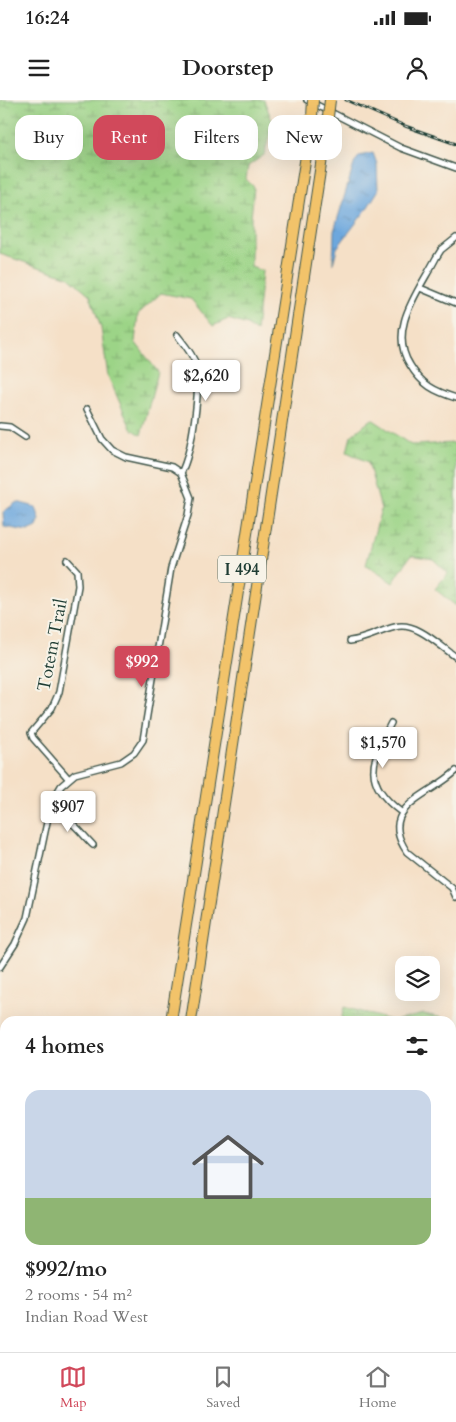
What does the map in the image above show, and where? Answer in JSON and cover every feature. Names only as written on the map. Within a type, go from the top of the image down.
[{"type":"highway","name":"I 494","points":[[172,1016],[312,117],[313,100]]},
{"type":"highway","name":"I 494","points":[[192,1016],[330,100]]},
{"type":"street","points":[[307,100],[400,148],[456,168]]},
{"type":"street","points":[[456,238],[441,250],[402,325],[402,351],[418,378],[424,384],[456,398]]},
{"type":"street","points":[[420,288],[456,303]]},
{"type":"street","points":[[177,335],[195,363],[198,385],[187,461],[181,474]]},
{"type":"street","points":[[0,967],[15,944],[27,918],[48,812],[55,794],[68,778],[85,770],[121,762],[134,753],[143,740],[171,568],[190,506],[189,489],[181,474],[165,464],[126,457],[112,450],[102,439],[87,409]]},
{"type":"street","points":[[0,426],[10,427],[25,437]]},
{"type":"street","name":"Totem Trail","points":[[67,560],[77,570],[78,586],[59,692],[52,708],[31,733],[33,738],[68,778]]},
{"type":"street","points":[[350,641],[364,640],[396,626],[411,627],[456,657]]},
{"type":"street","points":[[391,723],[375,755],[373,771],[381,794],[401,812]]},
{"type":"street","points":[[456,771],[437,787],[406,806],[401,812],[398,827],[402,845],[414,859],[452,888],[456,897]]},
{"type":"street","points":[[48,812],[70,820],[93,845]]},
{"type":"green space","points":[[0,100],[264,100],[270,115],[268,115],[268,141],[264,155],[258,159],[258,115],[175,115],[175,160],[257,160],[248,166],[246,179],[254,187],[251,218],[251,267],[262,271],[256,332],[247,325],[228,319],[213,326],[191,299],[161,293],[138,314],[135,342],[158,372],[141,435],[131,428],[108,376],[101,328],[90,295],[69,277],[0,254]]},
{"type":"green space","points":[[372,419],[411,445],[456,443],[456,606],[435,589],[448,573],[433,559],[411,555],[393,583],[366,565],[381,509],[368,462],[347,452],[351,436]]},
{"type":"green space","points":[[344,1007],[376,1016],[342,1016]]},
{"type":"green space","points":[[424,1014],[434,1016],[415,1016]]},
{"type":"water","points":[[373,153],[377,164],[378,191],[337,248],[333,264],[334,231],[354,164],[359,156]]},
{"type":"water","points":[[17,502],[36,507],[40,520],[37,527],[28,531],[4,527],[3,512]]},
{"type":"railway","points":[[346,100],[405,126],[456,144]]}]
